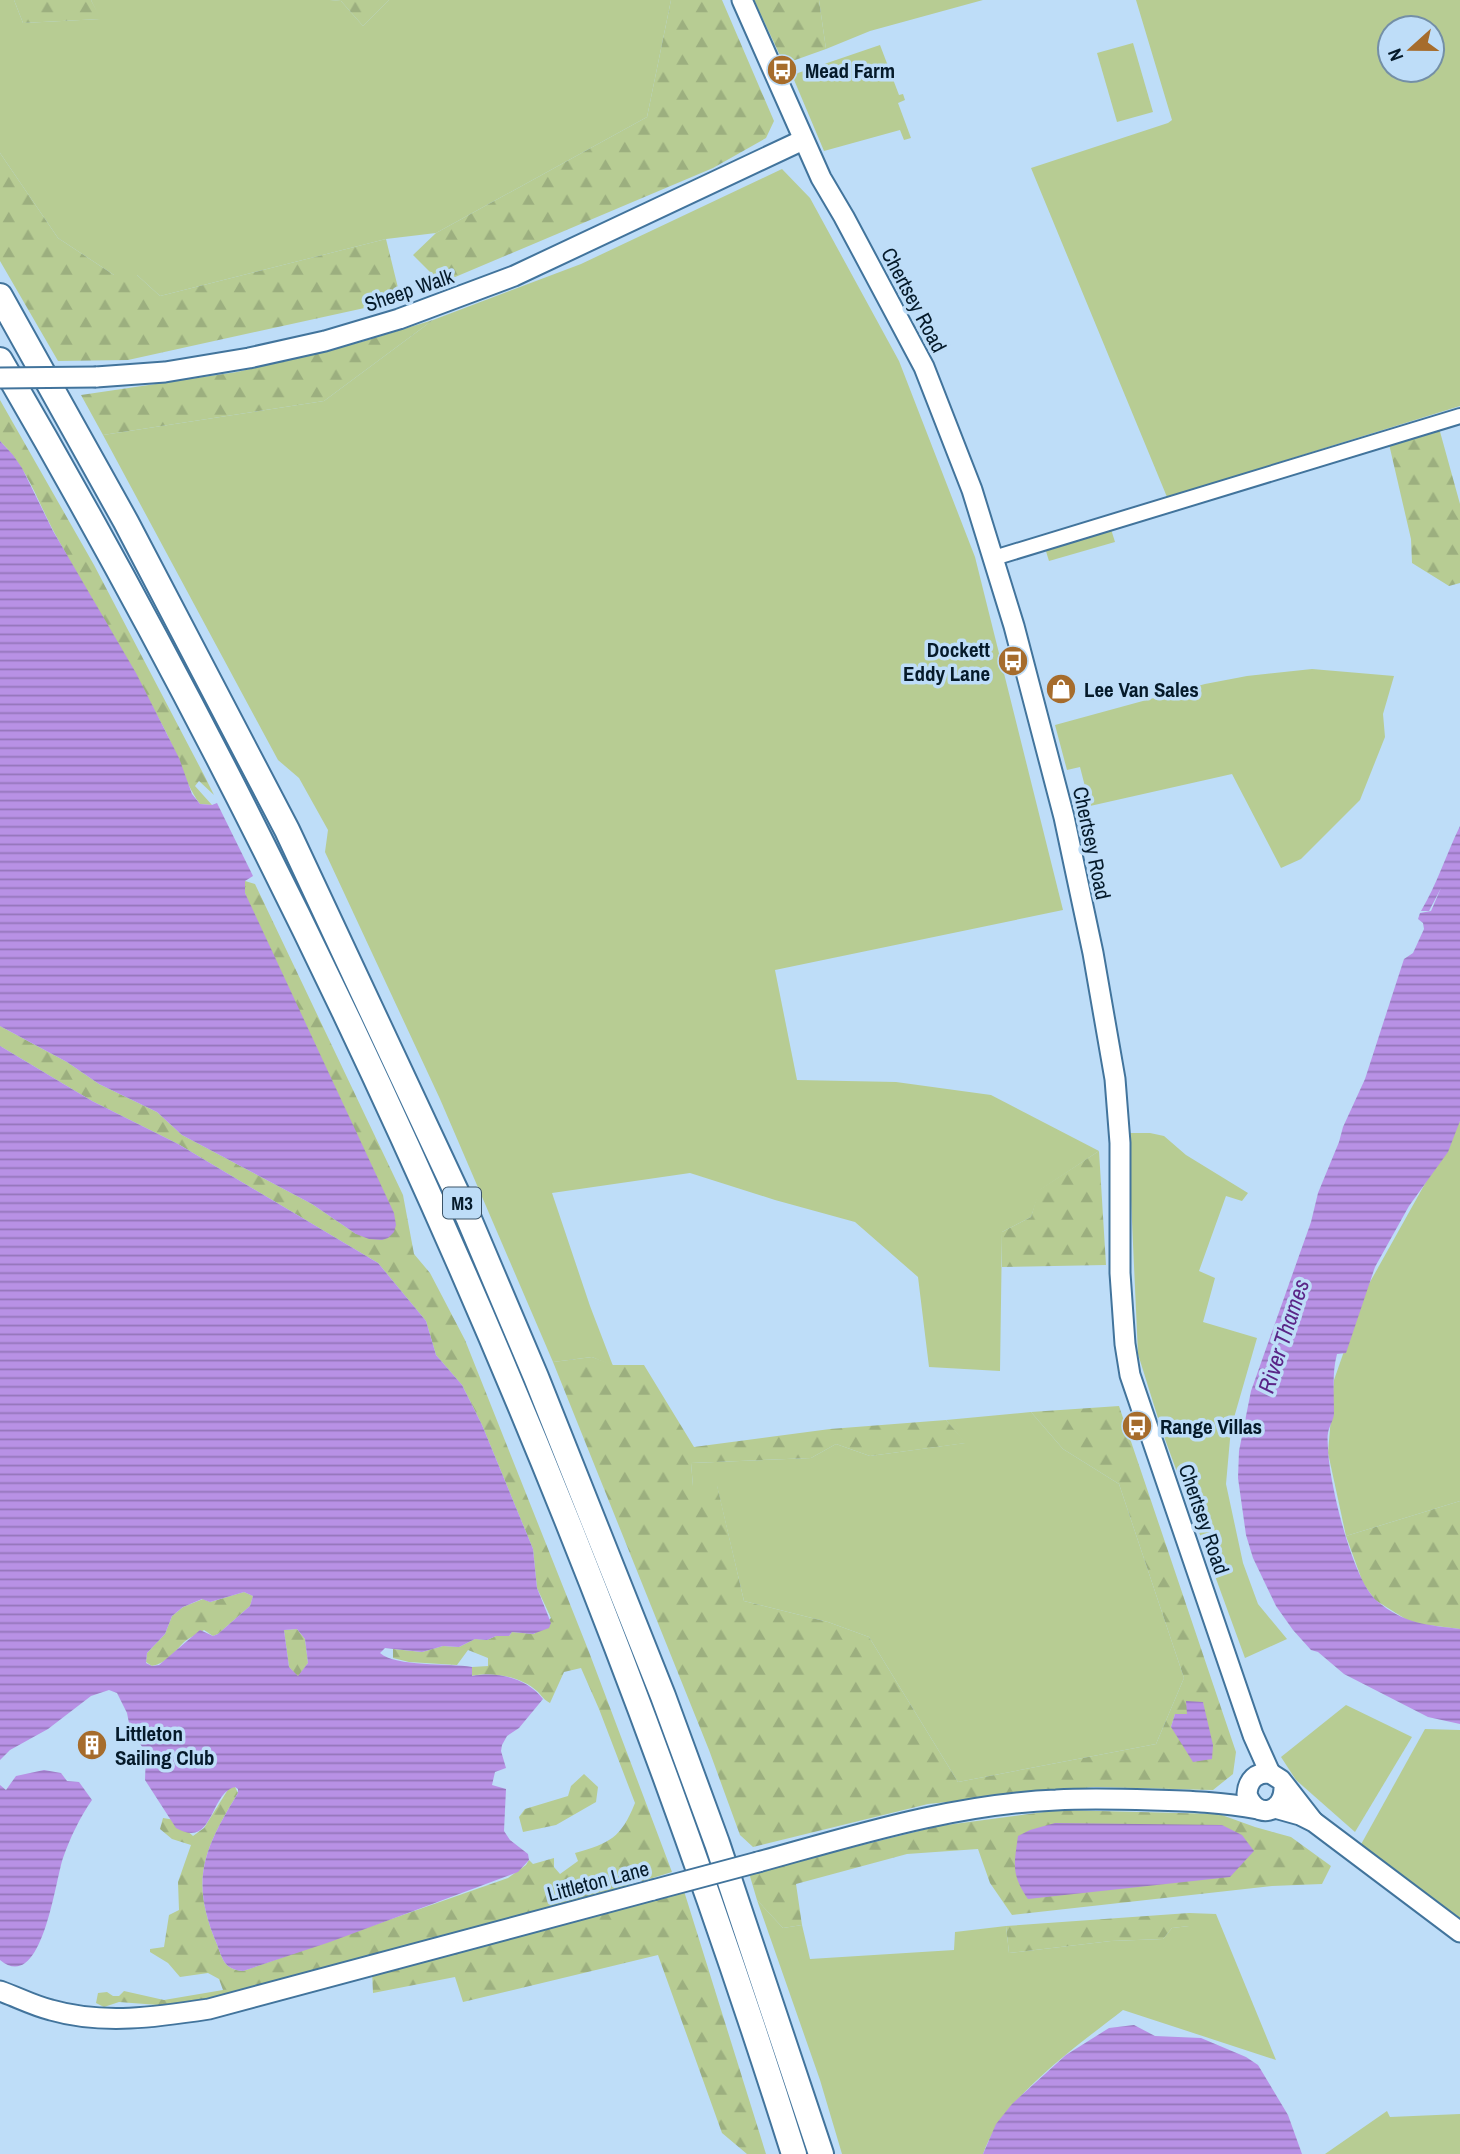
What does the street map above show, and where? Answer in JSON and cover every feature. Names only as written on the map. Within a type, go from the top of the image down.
[{"type":"highway","name":"M3","points":[[0,296],[126,522],[287,830],[469,1219],[562,1440],[663,1696],[717,1843],[821,2154]]},
{"type":"highway","name":"M3","points":[[0,360],[115,561],[254,830],[395,1119],[454,1251],[563,1509],[620,1654],[721,1934],[794,2154]]},
{"type":"main road","name":"Chertsey Road","points":[[742,0],[821,178],[924,367],[972,490],[994,558],[1039,715],[1064,817],[1105,1020],[1119,1126],[1120,1273],[1130,1375],[1254,1735],[1264,1781]]},
{"type":"main road","name":"Sheep Walk","points":[[0,378],[96,377],[165,372],[249,358],[325,341],[399,319],[514,276],[803,140]]},
{"type":"main road","points":[[1214,1802],[1236,1796],[1264,1781]]},
{"type":"main road","points":[[1264,1781],[1282,1801],[1266,1809],[1249,1800],[1264,1781]]},
{"type":"main road","points":[[1264,1781],[1460,1932]]},
{"type":"main road","name":"Littleton Lane","points":[[0,1991],[51,2010],[87,2017],[122,2019],[162,2016],[222,2005],[884,1827],[999,1805],[1101,1799],[1214,1802],[1300,1815],[1314,1822]]},
{"type":"street","points":[[994,558],[1460,416]]},
{"type":"green space","points":[[0,0],[14,0],[23,23],[100,19],[91,0],[330,0],[341,1],[363,26],[389,0],[671,0],[647,117],[436,233],[386,239],[160,296],[137,275],[114,275],[58,238],[0,153]]},
{"type":"green space","points":[[14,0],[91,0],[101,19],[23,23]]},
{"type":"green space","points":[[330,0],[389,0],[363,26],[341,1]]},
{"type":"green space","points":[[671,0],[722,0],[774,121],[766,138],[713,168],[441,283],[413,255],[436,233],[647,117]]},
{"type":"green space","points":[[754,0],[819,0],[826,49],[784,64]]},
{"type":"green space","points":[[819,0],[983,0],[870,31],[826,49]]},
{"type":"green space","points":[[1136,0],[1460,0],[1460,406],[1167,497],[1031,168],[1172,120]]},
{"type":"green space","points":[[1133,43],[1153,112],[1117,122],[1097,53]]},
{"type":"green space","points":[[880,45],[899,95],[903,94],[905,100],[898,103],[911,138],[904,140],[900,130],[824,151],[792,75]]},
{"type":"green space","points":[[0,153],[58,238],[114,275],[137,275],[160,296],[386,239],[401,300],[128,360],[58,361],[0,261]]},
{"type":"green space","points":[[782,169],[810,198],[899,361],[975,557],[1063,910],[775,970],[797,1080],[896,1082],[991,1095],[1099,1151],[1040,1190],[1031,1217],[1002,1232],[1000,1371],[929,1367],[918,1277],[855,1222],[690,1173],[552,1193],[613,1366],[592,1357],[553,1362],[440,1099],[325,852],[328,830],[299,778],[278,760],[103,435],[324,401],[433,320],[581,264]]},
{"type":"green space","points":[[433,320],[324,401],[103,435],[81,395],[237,372],[361,342]]},
{"type":"green space","points":[[0,400],[94,565],[204,775],[214,795],[199,781],[195,786],[212,805],[200,804],[195,796],[139,681],[54,532],[24,473],[0,441]]},
{"type":"green space","points":[[1439,428],[1460,504],[1460,583],[1449,586],[1412,563],[1411,539],[1389,444]]},
{"type":"green space","points":[[1110,526],[1115,542],[1049,561],[1045,548]]},
{"type":"green space","points":[[1312,669],[1394,676],[1383,714],[1385,737],[1360,800],[1301,859],[1281,868],[1232,774],[1090,806],[1080,767],[1067,770],[1055,725],[1205,684]]},
{"type":"green space","points":[[245,881],[255,884],[403,1195],[414,1254],[430,1273],[465,1340],[589,1652],[672,1872],[643,1881],[635,1880],[624,1888],[215,2000],[171,2006],[119,2002],[104,2007],[96,2003],[98,1993],[107,1992],[119,1996],[124,1991],[164,2000],[223,1990],[219,1979],[208,1973],[180,1977],[168,1963],[150,1952],[150,1949],[164,1947],[169,1915],[179,1910],[178,1882],[191,1845],[172,1839],[160,1829],[163,1818],[175,1820],[193,1836],[204,1828],[229,1788],[235,1787],[238,1793],[209,1848],[204,1865],[204,1900],[208,1920],[222,1958],[231,1968],[243,1971],[508,1878],[529,1860],[533,1864],[554,1858],[554,1867],[560,1874],[578,1861],[575,1853],[606,1842],[619,1832],[635,1803],[581,1668],[564,1672],[550,1703],[523,1682],[497,1675],[471,1676],[472,1667],[488,1666],[488,1658],[468,1650],[457,1665],[409,1662],[393,1658],[393,1649],[422,1652],[443,1646],[459,1647],[475,1639],[509,1636],[512,1632],[534,1634],[551,1618],[537,1588],[533,1549],[482,1425],[462,1385],[436,1355],[426,1321],[378,1263],[178,1144],[92,1101],[0,1046],[0,1026],[67,1062],[99,1084],[157,1112],[182,1135],[312,1204],[356,1234],[245,893]]},
{"type":"green space","points":[[1460,1121],[1460,1501],[1346,1536],[1328,1453],[1334,1380],[1365,1291]]},
{"type":"green space","points":[[1128,1133],[1164,1136],[1186,1155],[1248,1193],[1242,1201],[1226,1196],[1199,1271],[1215,1278],[1203,1322],[1257,1338],[1231,1428],[1226,1484],[1243,1563],[1258,1604],[1287,1639],[1245,1658],[1162,1431],[1138,1354]]},
{"type":"green space","points":[[1099,1151],[1106,1265],[1002,1267],[1002,1232],[1031,1217],[1039,1190]]},
{"type":"green space","points":[[592,1357],[613,1365],[644,1365],[694,1447],[830,1429],[946,1420],[966,1443],[870,1456],[836,1444],[811,1458],[691,1463],[693,1486],[717,1485],[744,1601],[828,1622],[869,1637],[958,1782],[1156,1744],[1184,1678],[1119,1484],[1063,1449],[1031,1412],[1119,1406],[1236,1752],[1233,1774],[1213,1790],[1094,1787],[928,1804],[753,1847],[740,1835],[709,1750],[553,1362]],"holes":[[[1203,1702],[1204,1712],[1171,1727],[1175,1714],[1187,1714]]]},
{"type":"green space","points":[[1031,1412],[1063,1449],[1119,1484],[1184,1678],[1156,1744],[958,1782],[869,1637],[828,1622],[744,1601],[717,1486],[693,1486],[691,1463],[811,1458],[836,1444],[870,1456],[965,1443],[946,1420]]},
{"type":"green space","points":[[1460,1501],[1460,1629],[1412,1623],[1375,1600],[1363,1583],[1346,1536]]},
{"type":"green space","points":[[244,1592],[253,1596],[250,1606],[218,1634],[213,1636],[204,1630],[184,1642],[162,1662],[152,1666],[146,1662],[147,1653],[165,1634],[172,1616],[183,1607],[203,1599],[210,1602]]},
{"type":"green space","points":[[297,1629],[305,1639],[308,1663],[298,1677],[289,1667],[284,1630]]},
{"type":"green space","points":[[1346,1705],[1412,1737],[1355,1832],[1296,1780],[1281,1757]]},
{"type":"green space","points":[[1425,1729],[1460,1730],[1460,1918],[1359,1848]]},
{"type":"green space","points":[[584,1774],[598,1787],[596,1802],[556,1825],[523,1832],[519,1817],[525,1809],[568,1796],[571,1786]]},
{"type":"green space","points":[[1059,1810],[1219,1814],[1291,1837],[1331,1866],[1322,1884],[1272,1886],[1012,1915],[990,1883],[978,1849],[907,1854],[796,1884],[802,1925],[783,1928],[757,1900],[749,1873],[939,1826]]},
{"type":"green space","points":[[684,1891],[766,2154],[747,2154],[722,2133],[658,1955],[463,2002],[455,1977],[373,1993],[372,1971]]},
{"type":"green space","points":[[757,1900],[783,1928],[802,1925],[810,1959],[954,1950],[955,1932],[1006,1926],[1009,1953],[1111,1941],[1163,1939],[1172,1928],[1189,1926],[1189,1913],[1216,1914],[1276,2060],[1123,2010],[1063,2057],[1024,2093],[1006,2113],[983,2154],[842,2154],[820,2080]]},
{"type":"green space","points":[[1189,1913],[1189,1926],[1172,1928],[1163,1939],[1111,1941],[1009,1953],[1006,1926]]},
{"type":"green space","points":[[1387,2111],[1390,2117],[1460,2114],[1460,2154],[1325,2154]]},
{"type":"water","points":[[0,441],[22,468],[53,531],[136,673],[179,758],[192,794],[200,804],[217,803],[253,876],[245,881],[245,893],[394,1213],[396,1225],[388,1238],[369,1239],[356,1234],[312,1204],[182,1135],[157,1112],[99,1084],[67,1062],[0,1026]]},
{"type":"water","name":"River Thames","points":[[1460,826],[1460,1121],[1448,1152],[1409,1206],[1375,1267],[1346,1353],[1337,1354],[1334,1416],[1328,1439],[1329,1464],[1344,1529],[1359,1573],[1368,1590],[1377,1601],[1397,1615],[1427,1624],[1460,1629],[1460,1724],[1428,1717],[1344,1674],[1318,1652],[1311,1650],[1276,1606],[1253,1558],[1246,1535],[1238,1478],[1239,1451],[1251,1391],[1311,1222],[1318,1193],[1365,1079],[1404,959],[1413,953],[1424,929],[1423,923],[1418,919],[1420,913],[1431,911],[1441,888],[1429,911],[1421,911]]},
{"type":"water","points":[[0,1046],[92,1101],[178,1144],[378,1263],[426,1321],[436,1355],[462,1385],[482,1425],[533,1549],[537,1588],[551,1623],[549,1628],[533,1634],[512,1632],[509,1636],[475,1639],[459,1647],[443,1646],[422,1652],[385,1648],[380,1653],[410,1663],[472,1667],[472,1676],[511,1678],[529,1686],[543,1699],[519,1728],[507,1736],[501,1751],[506,1768],[495,1772],[492,1785],[506,1789],[504,1831],[510,1840],[528,1854],[529,1860],[518,1872],[330,1942],[243,1971],[231,1968],[222,1958],[208,1920],[203,1882],[209,1848],[238,1789],[235,1787],[227,1791],[205,1826],[198,1832],[188,1833],[176,1828],[145,1780],[146,1753],[130,1728],[127,1713],[117,1693],[109,1690],[91,1696],[48,1729],[10,1750],[0,1760]],"holes":[[[244,1592],[253,1596],[250,1606],[218,1634],[213,1636],[200,1630],[159,1665],[146,1663],[147,1653],[165,1634],[172,1616],[183,1607],[202,1599],[210,1602]],[[297,1629],[305,1639],[308,1663],[298,1676],[289,1667],[284,1630]]]},
{"type":"water","points":[[1186,1701],[1203,1702],[1213,1745],[1212,1759],[1193,1762],[1171,1727],[1175,1714],[1187,1714]]},
{"type":"water","points":[[44,1770],[61,1773],[67,1781],[79,1782],[92,1800],[66,1850],[51,1910],[36,1949],[26,1962],[14,1967],[0,1960],[0,1785],[6,1790],[16,1776]]},
{"type":"water","points":[[1055,1823],[1222,1825],[1242,1835],[1254,1851],[1230,1877],[1028,1899],[1016,1876],[1018,1836]]},
{"type":"water","points":[[1134,2025],[1155,2036],[1201,2038],[1258,2065],[1288,2115],[1302,2154],[983,2154],[996,2124],[1012,2104],[1066,2055],[1109,2028]]},
{"type":"place","name":"Mead Farm","points":[[782,70]]},
{"type":"place","name":"Dockett Eddy Lane","points":[[1013,661]]},
{"type":"place","name":"Lee Van Sales","points":[[1061,689]]},
{"type":"place","name":"Range Villas","points":[[1137,1426]]},
{"type":"place","name":"Littleton Sailing Club","points":[[92,1745]]}]
